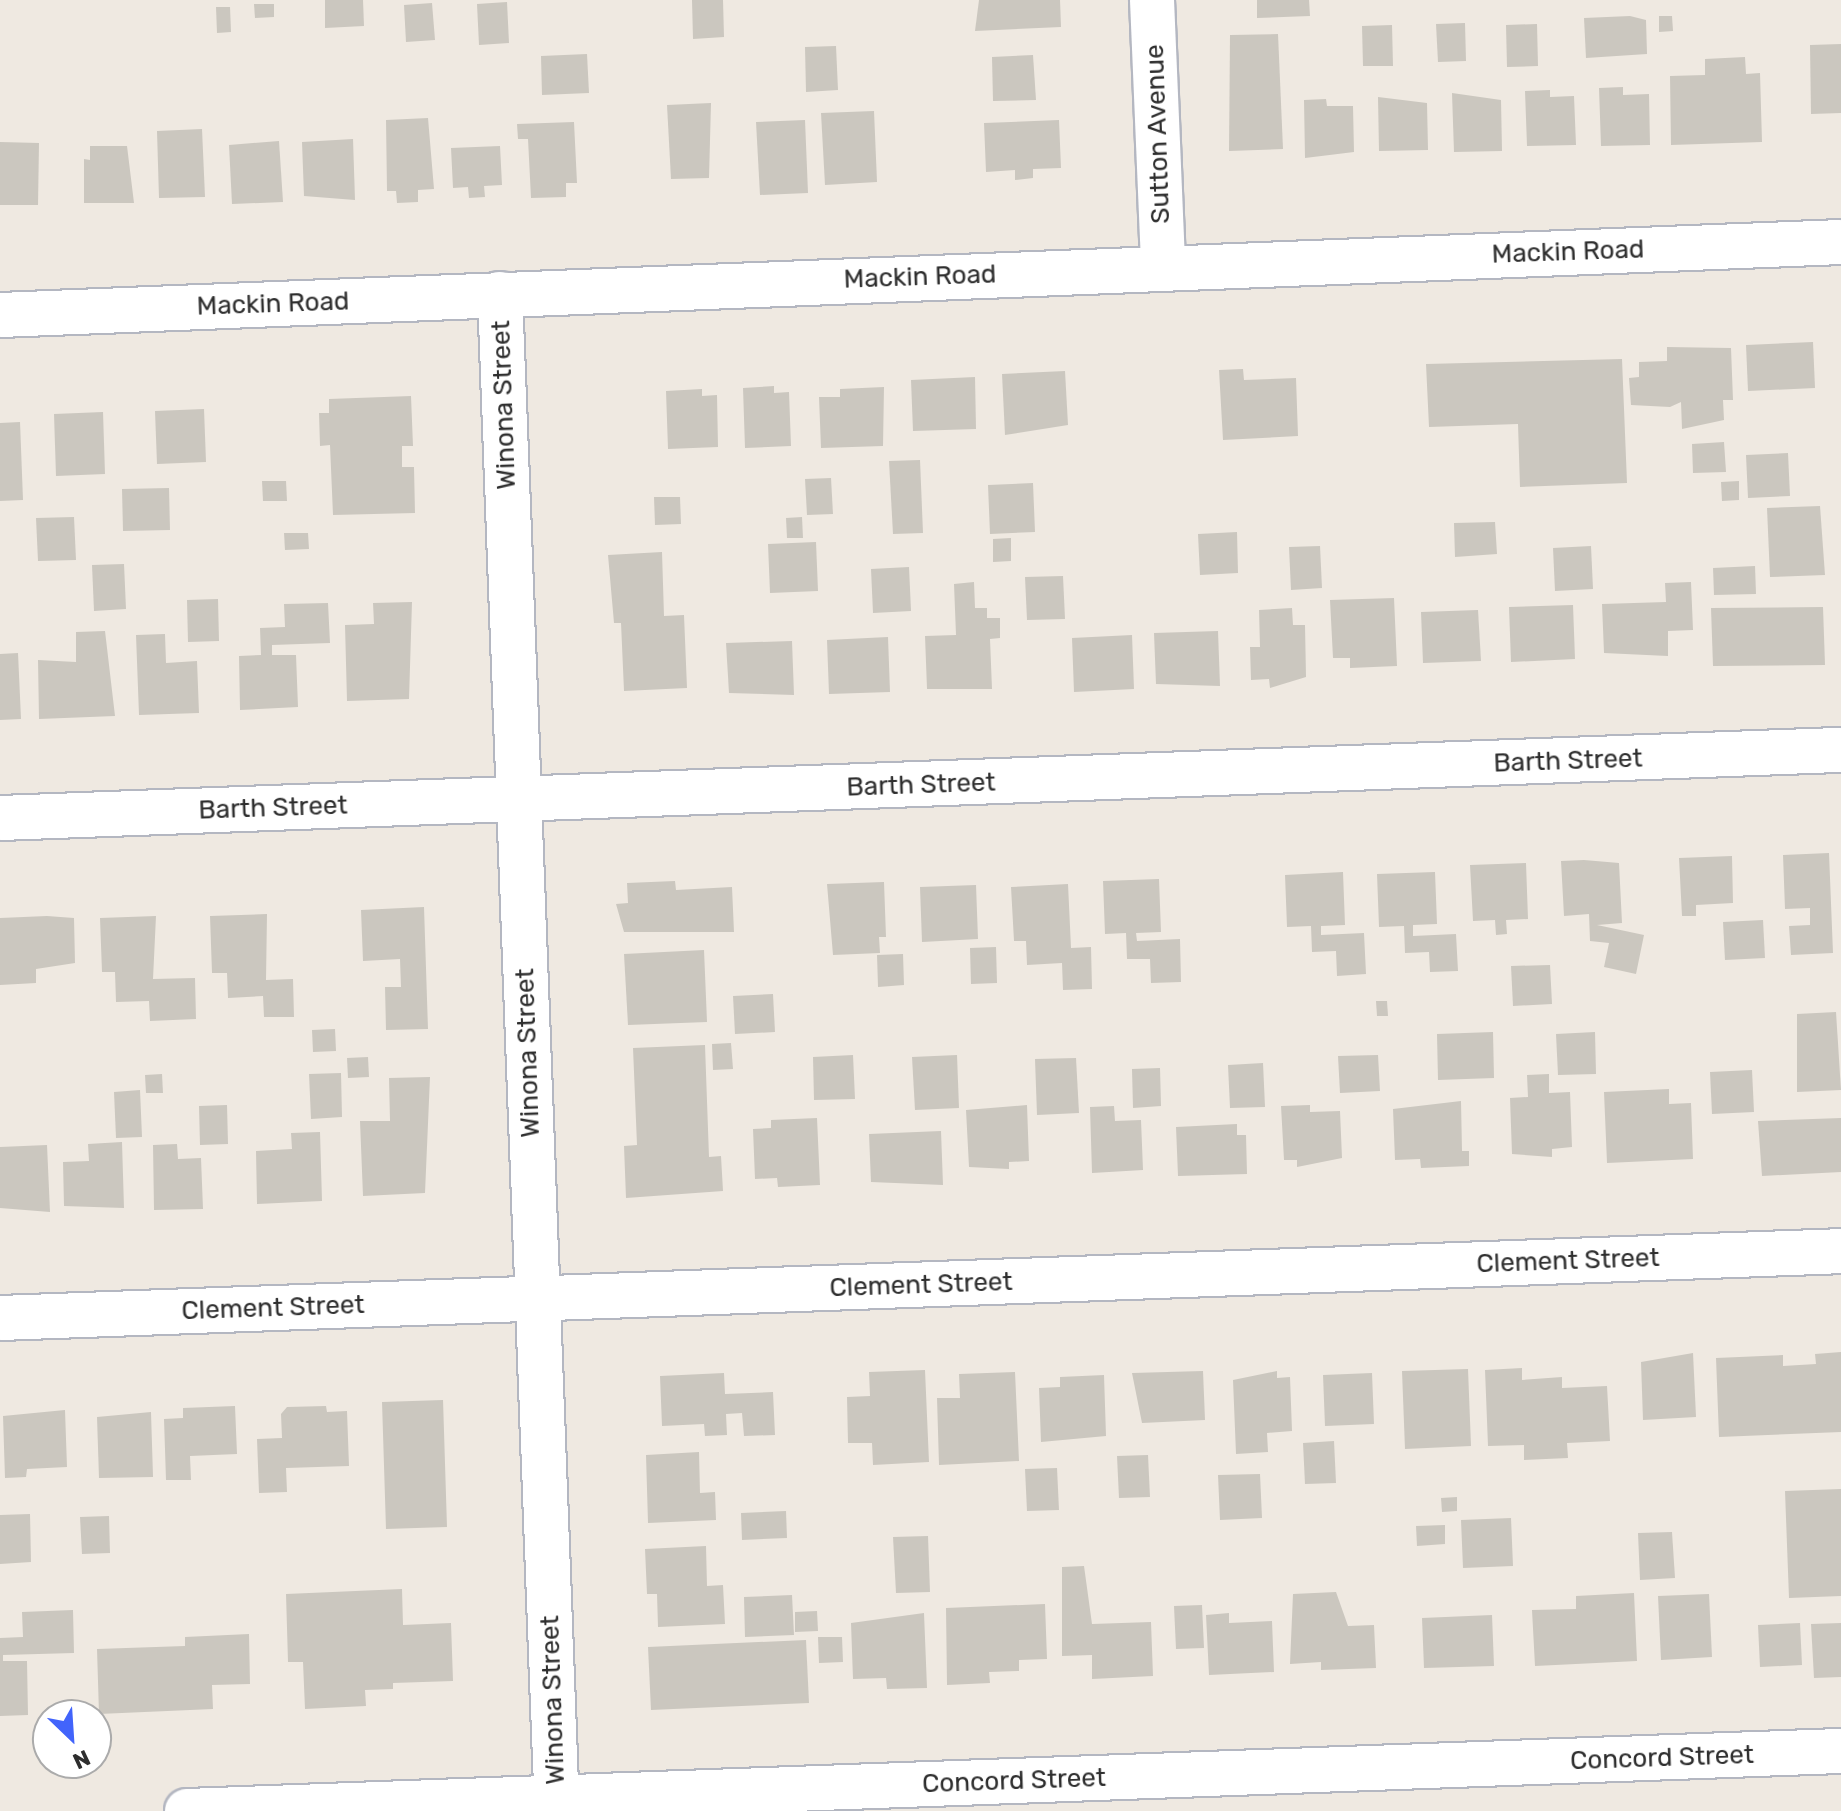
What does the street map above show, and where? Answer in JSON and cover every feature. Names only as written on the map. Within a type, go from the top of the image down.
[{"type":"street","name":"Sutton Avenue","points":[[1152,0],[1163,268]]},
{"type":"street","name":"Mackin Road","points":[[0,315],[1841,242]]},
{"type":"street","name":"Winona Street","points":[[500,294],[557,1804]]},
{"type":"street","name":"Barth Street","points":[[0,818],[1841,750]]},
{"type":"street","name":"Clement Street","points":[[0,1318],[1841,1251]]},
{"type":"street","name":"Concord Street","points":[[187,1811],[557,1804],[1841,1751]]},
{"type":"building","points":[[325,0],[363,0],[364,26],[325,28]]},
{"type":"building","points":[[692,0],[723,0],[724,37],[693,39]]},
{"type":"building","points":[[979,0],[1060,0],[1061,27],[975,31]]},
{"type":"building","points":[[1257,0],[1309,0],[1310,16],[1257,18]]},
{"type":"building","points":[[507,2],[509,43],[479,45],[477,4]]},
{"type":"building","points":[[432,3],[435,40],[406,42],[404,5]]},
{"type":"building","points":[[254,4],[274,4],[274,17],[255,18]]},
{"type":"building","points":[[216,7],[230,7],[231,32],[217,33]]},
{"type":"building","points":[[1630,16],[1646,20],[1647,54],[1586,58],[1584,18]]},
{"type":"building","points":[[1659,16],[1672,16],[1673,31],[1659,32]]},
{"type":"building","points":[[1465,23],[1466,61],[1438,62],[1436,24]]},
{"type":"building","points":[[1537,24],[1538,66],[1507,67],[1506,25]]},
{"type":"building","points":[[1392,25],[1393,66],[1363,66],[1362,26]]},
{"type":"building","points":[[1278,34],[1283,149],[1229,151],[1230,35]]},
{"type":"building","points":[[1841,44],[1841,113],[1811,114],[1810,45]]},
{"type":"building","points":[[836,46],[838,90],[806,92],[805,47]]},
{"type":"building","points":[[587,54],[589,93],[542,95],[541,56]]},
{"type":"building","points":[[1033,55],[1036,100],[993,101],[992,57]]},
{"type":"building","points":[[1745,57],[1746,74],[1760,73],[1762,142],[1671,145],[1670,76],[1705,75],[1705,59]]},
{"type":"building","points":[[1623,87],[1623,95],[1649,94],[1650,145],[1601,146],[1599,88]]},
{"type":"building","points":[[1550,90],[1550,97],[1574,96],[1576,145],[1527,146],[1525,91]]},
{"type":"building","points":[[1452,93],[1501,100],[1502,151],[1454,152]]},
{"type":"building","points":[[1378,97],[1427,103],[1428,150],[1379,151]]},
{"type":"building","points":[[1326,99],[1327,106],[1353,106],[1354,152],[1305,158],[1304,100]]},
{"type":"building","points":[[711,103],[709,178],[671,179],[667,105]]},
{"type":"building","points":[[874,111],[877,182],[825,185],[821,113]]},
{"type":"building","points":[[428,118],[434,189],[418,190],[418,202],[397,203],[396,191],[387,191],[386,120]]},
{"type":"building","points":[[805,120],[808,193],[760,195],[756,122]]},
{"type":"building","points":[[1059,120],[1061,168],[1033,169],[1033,178],[1015,180],[1015,170],[986,172],[984,123]]},
{"type":"building","points":[[574,122],[577,183],[566,183],[566,197],[531,198],[528,139],[518,139],[517,124]]},
{"type":"building","points":[[202,129],[205,197],[159,198],[157,131]]},
{"type":"building","points":[[353,139],[355,200],[304,196],[302,142]]},
{"type":"building","points":[[279,141],[283,202],[232,204],[229,145]]},
{"type":"building","points":[[0,142],[39,143],[38,205],[0,205]]},
{"type":"building","points":[[90,146],[127,146],[134,203],[84,203],[84,159],[90,160]]},
{"type":"building","points":[[500,146],[502,185],[484,186],[485,197],[469,198],[468,187],[453,188],[451,148]]},
{"type":"building","points":[[1813,342],[1815,388],[1748,391],[1746,345]]},
{"type":"building","points":[[1667,347],[1731,348],[1733,400],[1723,400],[1724,420],[1682,429],[1681,402],[1670,407],[1631,405],[1629,378],[1639,377],[1639,362],[1667,361]]},
{"type":"building","points":[[1622,359],[1627,483],[1520,487],[1518,424],[1429,427],[1426,364]]},
{"type":"building","points":[[1243,369],[1244,380],[1296,378],[1298,436],[1223,440],[1219,370]]},
{"type":"building","points":[[1065,371],[1068,425],[1005,435],[1002,374]]},
{"type":"building","points":[[975,377],[976,429],[913,431],[911,380]]},
{"type":"building","points":[[774,386],[774,393],[789,392],[791,446],[745,448],[743,388]]},
{"type":"building","points":[[884,387],[883,446],[821,448],[819,397],[840,397],[840,389]]},
{"type":"building","points":[[702,389],[702,396],[717,395],[718,447],[668,449],[666,391]]},
{"type":"building","points":[[411,396],[413,446],[402,446],[402,467],[414,467],[415,513],[333,515],[330,445],[320,446],[319,413],[329,413],[329,399]]},
{"type":"building","points":[[204,409],[206,462],[157,464],[155,411]]},
{"type":"building","points":[[103,412],[105,474],[56,476],[54,414]]},
{"type":"building","points":[[20,422],[23,500],[0,501],[0,423]]},
{"type":"building","points":[[1724,442],[1726,472],[1693,473],[1692,444]]},
{"type":"building","points":[[1788,453],[1790,496],[1748,498],[1746,455]]},
{"type":"building","points":[[920,460],[923,533],[893,534],[889,461]]},
{"type":"building","points":[[831,478],[833,514],[807,515],[805,479]]},
{"type":"building","points":[[262,481],[286,481],[287,501],[263,501]]},
{"type":"building","points":[[1739,481],[1739,500],[1722,501],[1721,482]]},
{"type":"building","points":[[1033,483],[1035,532],[990,534],[988,485]]},
{"type":"building","points":[[169,488],[170,530],[123,531],[122,489]]},
{"type":"building","points":[[654,497],[680,497],[681,524],[655,525]]},
{"type":"building","points":[[1820,506],[1825,575],[1770,577],[1767,508]]},
{"type":"building","points":[[74,517],[76,560],[38,561],[36,518]]},
{"type":"building","points":[[802,517],[803,538],[787,538],[786,518]]},
{"type":"building","points":[[1495,522],[1497,554],[1455,557],[1454,523]]},
{"type":"building","points":[[1237,532],[1238,573],[1200,575],[1198,534]]},
{"type":"building","points":[[284,533],[308,533],[309,549],[285,550]]},
{"type":"building","points":[[1011,538],[1011,561],[993,562],[993,539]]},
{"type":"building","points":[[816,542],[818,591],[770,593],[768,544]]},
{"type":"building","points":[[1320,546],[1322,588],[1291,590],[1289,547]]},
{"type":"building","points":[[1591,546],[1593,589],[1555,591],[1553,548]]},
{"type":"building","points":[[662,552],[664,616],[684,615],[687,688],[624,691],[621,623],[614,623],[608,555]]},
{"type":"building","points":[[124,564],[126,609],[94,611],[92,565]]},
{"type":"building","points":[[1755,566],[1756,594],[1714,595],[1713,568]]},
{"type":"building","points":[[909,567],[911,611],[873,613],[871,569]]},
{"type":"building","points":[[1063,576],[1065,619],[1027,620],[1025,577]]},
{"type":"building","points":[[974,582],[975,608],[987,608],[987,618],[1000,618],[1000,638],[990,639],[992,689],[927,689],[925,636],[956,635],[954,584]]},
{"type":"building","points":[[1691,582],[1693,630],[1668,631],[1668,656],[1604,653],[1602,604],[1666,602],[1665,583]]},
{"type":"building","points":[[1394,598],[1397,666],[1350,668],[1350,658],[1333,658],[1330,600]]},
{"type":"building","points":[[218,599],[219,641],[188,642],[187,600]]},
{"type":"building","points":[[412,602],[409,699],[347,701],[345,625],[374,624],[373,603]]},
{"type":"building","points":[[328,603],[330,643],[272,645],[272,655],[296,655],[298,707],[240,710],[239,656],[261,655],[260,628],[285,627],[284,604]]},
{"type":"building","points":[[1573,605],[1575,659],[1511,662],[1509,607]]},
{"type":"building","points":[[1823,607],[1825,665],[1713,666],[1711,608]]},
{"type":"building","points":[[1292,608],[1293,625],[1305,625],[1306,677],[1270,688],[1269,679],[1251,680],[1250,647],[1260,647],[1259,610]]},
{"type":"building","points":[[1478,610],[1481,661],[1423,663],[1421,612]]},
{"type":"building","points":[[105,631],[115,716],[39,719],[38,660],[76,662],[76,632]]},
{"type":"building","points":[[1218,631],[1220,686],[1156,684],[1154,633]]},
{"type":"building","points":[[165,634],[166,663],[197,661],[199,713],[139,715],[136,635]]},
{"type":"building","points":[[1132,635],[1134,689],[1074,692],[1072,638]]},
{"type":"building","points":[[888,637],[890,692],[829,694],[827,640]]},
{"type":"building","points":[[792,641],[794,695],[729,693],[726,643]]},
{"type":"building","points":[[18,653],[21,719],[0,720],[0,654]]},
{"type":"building","points":[[1829,853],[1833,953],[1791,955],[1789,926],[1810,925],[1810,908],[1785,909],[1783,855]]},
{"type":"building","points":[[1732,856],[1733,903],[1696,905],[1696,916],[1682,916],[1679,858]]},
{"type":"building","points":[[1561,861],[1619,863],[1622,923],[1597,925],[1644,935],[1636,974],[1604,967],[1609,943],[1590,941],[1589,914],[1564,916]]},
{"type":"building","points":[[1526,863],[1528,919],[1506,920],[1507,934],[1496,935],[1495,920],[1473,921],[1470,865]]},
{"type":"building","points":[[1343,872],[1345,925],[1321,926],[1321,935],[1364,933],[1366,974],[1337,976],[1336,951],[1312,952],[1311,926],[1287,927],[1285,875]]},
{"type":"building","points":[[1435,872],[1437,924],[1413,925],[1413,936],[1456,934],[1458,971],[1430,972],[1429,952],[1405,953],[1404,926],[1379,927],[1377,874]]},
{"type":"building","points":[[1159,879],[1161,932],[1136,933],[1137,941],[1180,939],[1181,982],[1151,983],[1150,959],[1127,959],[1126,933],[1105,934],[1103,881]]},
{"type":"building","points":[[675,881],[676,890],[732,887],[734,932],[624,932],[616,904],[628,903],[627,883]]},
{"type":"building","points":[[884,882],[886,937],[879,937],[880,953],[833,955],[827,884]]},
{"type":"building","points":[[1068,884],[1071,948],[1091,947],[1092,989],[1063,990],[1062,963],[1027,965],[1026,941],[1014,941],[1011,887]]},
{"type":"building","points":[[976,885],[978,939],[922,942],[920,887]]},
{"type":"building","points":[[424,907],[428,1029],[386,1030],[385,987],[401,987],[400,959],[363,961],[361,910]]},
{"type":"building","points":[[267,914],[266,980],[293,979],[294,1017],[264,1017],[263,996],[228,998],[227,973],[212,973],[210,916]]},
{"type":"building","points":[[156,916],[153,979],[195,978],[196,1019],[150,1021],[149,1001],[116,1002],[115,972],[102,972],[100,918]]},
{"type":"building","points":[[0,918],[74,918],[75,963],[36,969],[36,983],[0,985]]},
{"type":"building","points":[[1763,920],[1765,958],[1725,960],[1723,922]]},
{"type":"building","points":[[996,947],[997,983],[971,984],[970,948]]},
{"type":"building","points":[[704,950],[707,1022],[628,1025],[624,954]]},
{"type":"building","points":[[903,954],[904,985],[878,987],[877,955]]},
{"type":"building","points":[[1550,965],[1552,1004],[1513,1006],[1511,966]]},
{"type":"building","points":[[773,994],[775,1032],[735,1034],[733,996]]},
{"type":"building","points":[[1376,1001],[1387,1001],[1388,1016],[1377,1016]]},
{"type":"building","points":[[1836,1012],[1841,1090],[1797,1092],[1797,1014]]},
{"type":"building","points":[[335,1029],[336,1051],[313,1052],[312,1030]]},
{"type":"building","points":[[1493,1032],[1494,1078],[1438,1080],[1437,1034]]},
{"type":"building","points":[[1595,1032],[1596,1074],[1558,1075],[1556,1034]]},
{"type":"building","points":[[731,1043],[733,1069],[713,1070],[712,1044]]},
{"type":"building","points":[[705,1045],[709,1157],[721,1156],[723,1191],[626,1198],[624,1146],[637,1145],[633,1048]]},
{"type":"building","points":[[853,1055],[855,1099],[814,1100],[813,1057]]},
{"type":"building","points":[[957,1055],[959,1108],[915,1110],[912,1057]]},
{"type":"building","points":[[1378,1055],[1380,1091],[1340,1093],[1338,1056]]},
{"type":"building","points":[[368,1057],[369,1077],[348,1078],[347,1058]]},
{"type":"building","points":[[1076,1058],[1079,1113],[1037,1115],[1035,1059]]},
{"type":"building","points":[[1263,1063],[1265,1107],[1230,1108],[1228,1065]]},
{"type":"building","points":[[1160,1068],[1161,1106],[1133,1108],[1132,1069]]},
{"type":"building","points":[[1752,1070],[1754,1112],[1712,1114],[1710,1072]]},
{"type":"building","points":[[341,1073],[342,1117],[311,1119],[309,1074]]},
{"type":"building","points":[[162,1074],[163,1093],[146,1093],[145,1075]]},
{"type":"building","points":[[1549,1074],[1549,1093],[1570,1092],[1572,1147],[1552,1149],[1552,1157],[1512,1154],[1510,1098],[1528,1097],[1527,1075]]},
{"type":"building","points":[[430,1077],[425,1193],[363,1196],[360,1121],[390,1121],[389,1078]]},
{"type":"building","points":[[1669,1089],[1669,1104],[1691,1103],[1693,1159],[1607,1163],[1604,1092]]},
{"type":"building","points":[[140,1090],[142,1137],[116,1138],[114,1092]]},
{"type":"building","points":[[1461,1101],[1462,1151],[1469,1151],[1469,1166],[1421,1168],[1420,1159],[1395,1160],[1393,1109]]},
{"type":"building","points":[[227,1105],[228,1144],[200,1145],[199,1106]]},
{"type":"building","points":[[1027,1105],[1029,1161],[1009,1162],[1009,1169],[969,1167],[966,1110]]},
{"type":"building","points":[[1310,1105],[1310,1112],[1340,1111],[1342,1158],[1297,1167],[1297,1160],[1284,1160],[1281,1106]]},
{"type":"building","points":[[1114,1106],[1115,1121],[1141,1120],[1143,1170],[1092,1173],[1090,1107]]},
{"type":"building","points":[[817,1118],[820,1185],[778,1187],[777,1178],[755,1179],[753,1129],[771,1128],[771,1120]]},
{"type":"building","points":[[1841,1118],[1841,1172],[1762,1176],[1758,1121]]},
{"type":"building","points":[[1237,1124],[1237,1135],[1246,1135],[1247,1174],[1178,1176],[1176,1127]]},
{"type":"building","points":[[941,1131],[943,1185],[871,1182],[869,1134]]},
{"type":"building","points":[[320,1132],[322,1201],[257,1204],[256,1151],[292,1149],[291,1133]]},
{"type":"building","points":[[122,1142],[124,1208],[64,1206],[63,1162],[89,1161],[88,1144]]},
{"type":"building","points":[[177,1144],[178,1159],[201,1158],[203,1209],[154,1210],[153,1145]]},
{"type":"building","points":[[47,1145],[50,1212],[0,1208],[0,1147]]},
{"type":"building","points":[[1841,1352],[1841,1432],[1719,1437],[1716,1358],[1783,1355],[1783,1366],[1816,1364],[1815,1354]]},
{"type":"building","points":[[1693,1353],[1696,1417],[1643,1420],[1641,1362]]},
{"type":"building","points":[[1522,1368],[1522,1380],[1562,1377],[1562,1388],[1607,1386],[1610,1441],[1567,1443],[1568,1458],[1524,1460],[1524,1445],[1488,1446],[1485,1370]]},
{"type":"building","points":[[1468,1369],[1471,1446],[1405,1449],[1402,1371]]},
{"type":"building","points":[[925,1370],[929,1462],[873,1465],[872,1443],[848,1443],[847,1397],[870,1396],[869,1372]]},
{"type":"building","points":[[1203,1371],[1205,1420],[1142,1423],[1132,1373]]},
{"type":"building","points":[[1277,1371],[1277,1378],[1290,1377],[1292,1431],[1267,1433],[1268,1452],[1236,1454],[1233,1380]]},
{"type":"building","points":[[1015,1372],[1019,1461],[939,1465],[937,1398],[960,1398],[959,1374]]},
{"type":"building","points":[[724,1373],[725,1394],[773,1392],[775,1435],[744,1436],[742,1413],[726,1414],[727,1435],[705,1436],[704,1424],[662,1426],[660,1376]]},
{"type":"building","points":[[1372,1373],[1374,1424],[1325,1426],[1323,1375]]},
{"type":"building","points":[[1104,1375],[1106,1436],[1041,1442],[1039,1388],[1060,1387],[1060,1377]]},
{"type":"building","points":[[443,1400],[447,1527],[386,1529],[382,1402]]},
{"type":"building","points":[[235,1406],[237,1454],[190,1456],[191,1480],[166,1480],[164,1419],[183,1418],[183,1408]]},
{"type":"building","points":[[326,1406],[327,1412],[347,1411],[349,1466],[286,1468],[287,1492],[259,1493],[257,1439],[282,1438],[281,1414],[287,1407]]},
{"type":"building","points":[[65,1410],[67,1467],[27,1469],[26,1477],[5,1478],[3,1416]]},
{"type":"building","points":[[151,1412],[153,1477],[99,1478],[97,1417]]},
{"type":"building","points":[[1334,1441],[1336,1483],[1305,1484],[1303,1443]]},
{"type":"building","points":[[699,1452],[700,1493],[715,1492],[716,1520],[648,1523],[646,1455]]},
{"type":"building","points":[[1148,1455],[1150,1497],[1119,1498],[1117,1456]]},
{"type":"building","points":[[1057,1468],[1059,1510],[1027,1511],[1025,1469]]},
{"type":"building","points":[[1260,1474],[1262,1518],[1220,1520],[1218,1475]]},
{"type":"building","points":[[1841,1489],[1841,1596],[1789,1598],[1785,1491]]},
{"type":"building","points":[[1457,1497],[1457,1511],[1442,1512],[1441,1498]]},
{"type":"building","points":[[786,1511],[787,1538],[742,1540],[741,1513]]},
{"type":"building","points":[[30,1514],[31,1562],[0,1564],[0,1515]]},
{"type":"building","points":[[109,1516],[110,1553],[82,1554],[80,1517]]},
{"type":"building","points":[[1511,1518],[1513,1566],[1463,1568],[1461,1520]]},
{"type":"building","points":[[1445,1525],[1445,1544],[1417,1546],[1416,1526]]},
{"type":"building","points":[[1672,1532],[1675,1578],[1640,1580],[1638,1533]]},
{"type":"building","points":[[928,1536],[930,1592],[896,1593],[893,1537]]},
{"type":"building","points":[[706,1546],[707,1586],[723,1585],[725,1624],[658,1627],[657,1594],[647,1594],[645,1549]]},
{"type":"building","points":[[1084,1566],[1092,1624],[1151,1622],[1153,1676],[1092,1679],[1092,1655],[1062,1656],[1062,1567]]},
{"type":"building","points":[[402,1589],[403,1625],[451,1623],[453,1681],[393,1683],[393,1689],[365,1690],[366,1706],[305,1709],[303,1662],[288,1662],[286,1594]]},
{"type":"building","points":[[1336,1592],[1348,1626],[1374,1625],[1376,1668],[1321,1670],[1321,1662],[1290,1664],[1293,1594]]},
{"type":"building","points":[[1634,1593],[1637,1661],[1535,1666],[1532,1610],[1576,1609],[1576,1596]]},
{"type":"building","points":[[1709,1594],[1712,1657],[1661,1660],[1658,1596]]},
{"type":"building","points":[[792,1595],[794,1635],[745,1637],[744,1597]]},
{"type":"building","points":[[1045,1604],[1047,1659],[1019,1660],[1019,1671],[989,1672],[990,1683],[947,1685],[946,1608]]},
{"type":"building","points":[[1202,1605],[1204,1648],[1176,1649],[1174,1606]]},
{"type":"building","points":[[73,1610],[74,1653],[3,1655],[3,1661],[27,1661],[28,1715],[0,1716],[0,1638],[23,1637],[22,1612]]},
{"type":"building","points":[[817,1611],[818,1631],[795,1632],[795,1612]]},
{"type":"building","points":[[924,1613],[927,1688],[887,1689],[886,1678],[853,1679],[851,1623]]},
{"type":"building","points":[[1229,1613],[1229,1623],[1272,1621],[1274,1672],[1209,1675],[1206,1615]]},
{"type":"building","points":[[1492,1615],[1494,1666],[1424,1668],[1422,1618]]},
{"type":"building","points":[[1800,1623],[1802,1665],[1760,1667],[1758,1625]]},
{"type":"building","points":[[1841,1623],[1841,1677],[1814,1678],[1811,1624]]},
{"type":"building","points":[[249,1634],[250,1684],[212,1685],[213,1709],[112,1713],[112,1699],[99,1699],[97,1649],[185,1646],[185,1637]]},
{"type":"building","points":[[818,1637],[842,1637],[843,1662],[819,1663]]},
{"type":"building","points":[[806,1640],[809,1703],[651,1710],[648,1647]]}]
